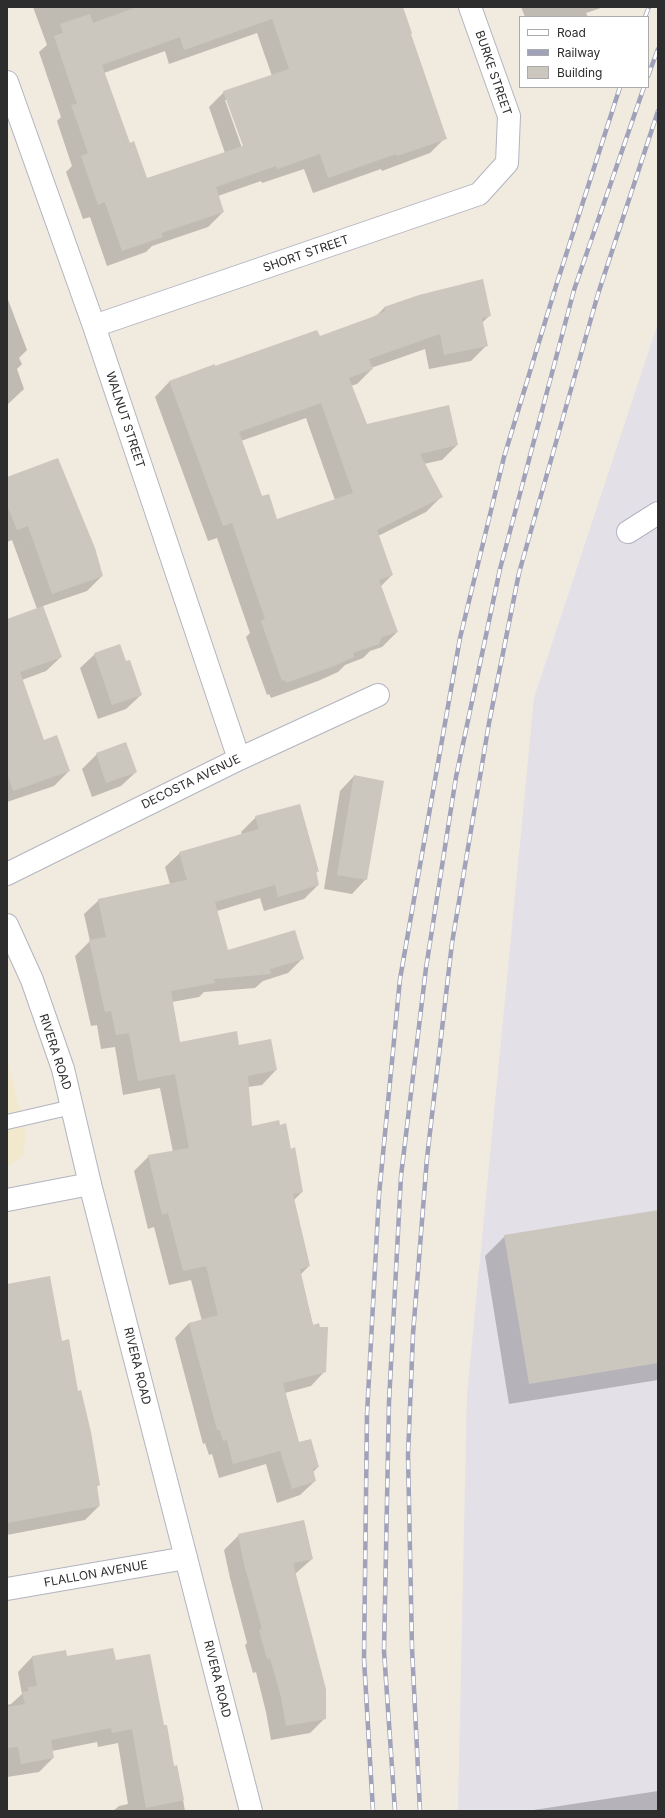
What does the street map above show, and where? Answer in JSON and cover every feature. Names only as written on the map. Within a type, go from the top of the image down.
[{"type":"street","name":"BURKE STREET","points":[[470,7],[509,116],[508,164]]},
{"type":"street","name":"WALNUT STREET","points":[[7,82],[94,326],[239,759]]},
{"type":"street","name":"SHORT STREET","points":[[94,326],[479,194],[508,164]]},
{"type":"street","points":[[628,532],[658,513]]},
{"type":"street","name":"DECOSTA AVENUE","points":[[7,874],[239,759],[378,695]]},
{"type":"street","name":"RIVERA ROAD","points":[[7,925],[32,980],[63,1069],[90,1184],[251,1811]]},
{"type":"street","points":[[7,1200],[90,1184]]},
{"type":"street","name":"FLALLON AVENUE","points":[[7,1589],[186,1558]]},
{"type":"lane","points":[[7,1122],[72,1107]]},
{"type":"shaded area","points":[[658,323],[658,1811],[458,1811],[467,1395],[534,698]]},
{"type":"shaded area","points":[[7,1058],[26,1136],[23,1156],[7,1167]]},
{"type":"building","points":[[137,7],[403,7],[447,139],[397,156],[396,154],[328,178],[320,154],[277,169],[276,166],[216,187],[224,212],[161,233],[163,237],[122,251],[105,202],[98,205],[81,156],[88,153],[71,105],[77,104],[54,36],[63,33],[60,24],[90,14],[93,23]],"holes":[[[272,19],[289,69],[223,91],[243,146],[147,178],[134,141],[130,143],[102,65],[180,37],[184,50]]]},
{"type":"building","points":[[483,279],[491,316],[482,318],[488,346],[444,355],[440,334],[369,359],[373,369],[349,378],[367,424],[449,405],[458,445],[420,454],[443,497],[377,530],[393,575],[379,580],[398,632],[382,637],[379,644],[353,653],[354,657],[334,666],[286,683],[285,680],[282,681],[261,621],[265,619],[232,523],[223,526],[169,381],[317,330],[320,336],[372,317],[385,311],[384,307],[419,295]],"holes":[[[321,403],[353,493],[277,519],[269,494],[262,496],[239,432]]]},
{"type":"building","points":[[58,458],[95,548],[103,576],[52,594],[28,526],[17,530],[7,505],[7,477]]},
{"type":"building","points":[[43,606],[62,657],[20,672],[44,740],[57,735],[70,771],[13,791],[7,773],[7,619]]},
{"type":"building","points":[[120,644],[126,661],[130,660],[142,695],[112,705],[94,653]]},
{"type":"building","points":[[126,742],[137,772],[106,783],[96,753]]},
{"type":"building","points":[[354,775],[384,781],[367,880],[337,875]]},
{"type":"building","points":[[300,804],[319,872],[316,871],[319,885],[278,897],[275,885],[215,902],[228,950],[295,930],[304,959],[270,969],[271,974],[214,979],[215,983],[171,991],[180,1042],[237,1031],[239,1045],[271,1039],[277,1070],[248,1076],[252,1126],[279,1120],[280,1125],[286,1123],[291,1149],[295,1147],[303,1192],[293,1194],[310,1266],[300,1269],[313,1325],[319,1323],[320,1327],[328,1327],[326,1372],[283,1383],[299,1442],[311,1439],[319,1467],[313,1469],[316,1481],[292,1489],[280,1451],[233,1464],[227,1440],[223,1441],[220,1430],[217,1430],[189,1323],[218,1315],[206,1266],[183,1271],[168,1213],[162,1215],[148,1155],[189,1148],[175,1074],[138,1081],[129,1033],[116,1035],[111,1011],[105,1012],[89,940],[106,937],[98,899],[187,880],[179,852],[259,829],[255,816]]},
{"type":"building","points":[[658,1210],[658,1363],[529,1384],[504,1235]]},
{"type":"building","points":[[50,1276],[62,1341],[69,1339],[78,1391],[81,1390],[91,1432],[100,1485],[97,1486],[100,1506],[7,1523],[7,1284]]},
{"type":"building","points":[[304,1520],[313,1559],[293,1563],[326,1689],[326,1719],[286,1726],[281,1697],[270,1658],[267,1659],[259,1630],[262,1629],[244,1564],[238,1534]]},
{"type":"building","points":[[113,1648],[116,1660],[150,1654],[164,1725],[167,1725],[174,1766],[177,1765],[184,1800],[146,1808],[132,1729],[112,1733],[111,1728],[51,1740],[54,1758],[21,1764],[18,1747],[7,1748],[7,1707],[25,1704],[22,1692],[28,1691],[28,1687],[37,1686],[32,1656],[66,1650],[67,1656]]},
{"type":"railway","points":[[645,16],[649,7]]},
{"type":"railway","points":[[649,73],[658,49]]},
{"type":"railway","points":[[373,1811],[364,1659],[367,1414],[379,1195],[400,979],[460,638],[504,457],[556,286],[620,88]]},
{"type":"railway","points":[[395,1811],[384,1651],[389,1402],[401,1176],[426,968],[456,777],[500,569],[574,290],[644,88]]},
{"type":"railway","points":[[420,1811],[412,1648],[408,1455],[413,1334],[427,1158],[452,943],[489,723],[519,573],[598,294],[658,111]]}]
